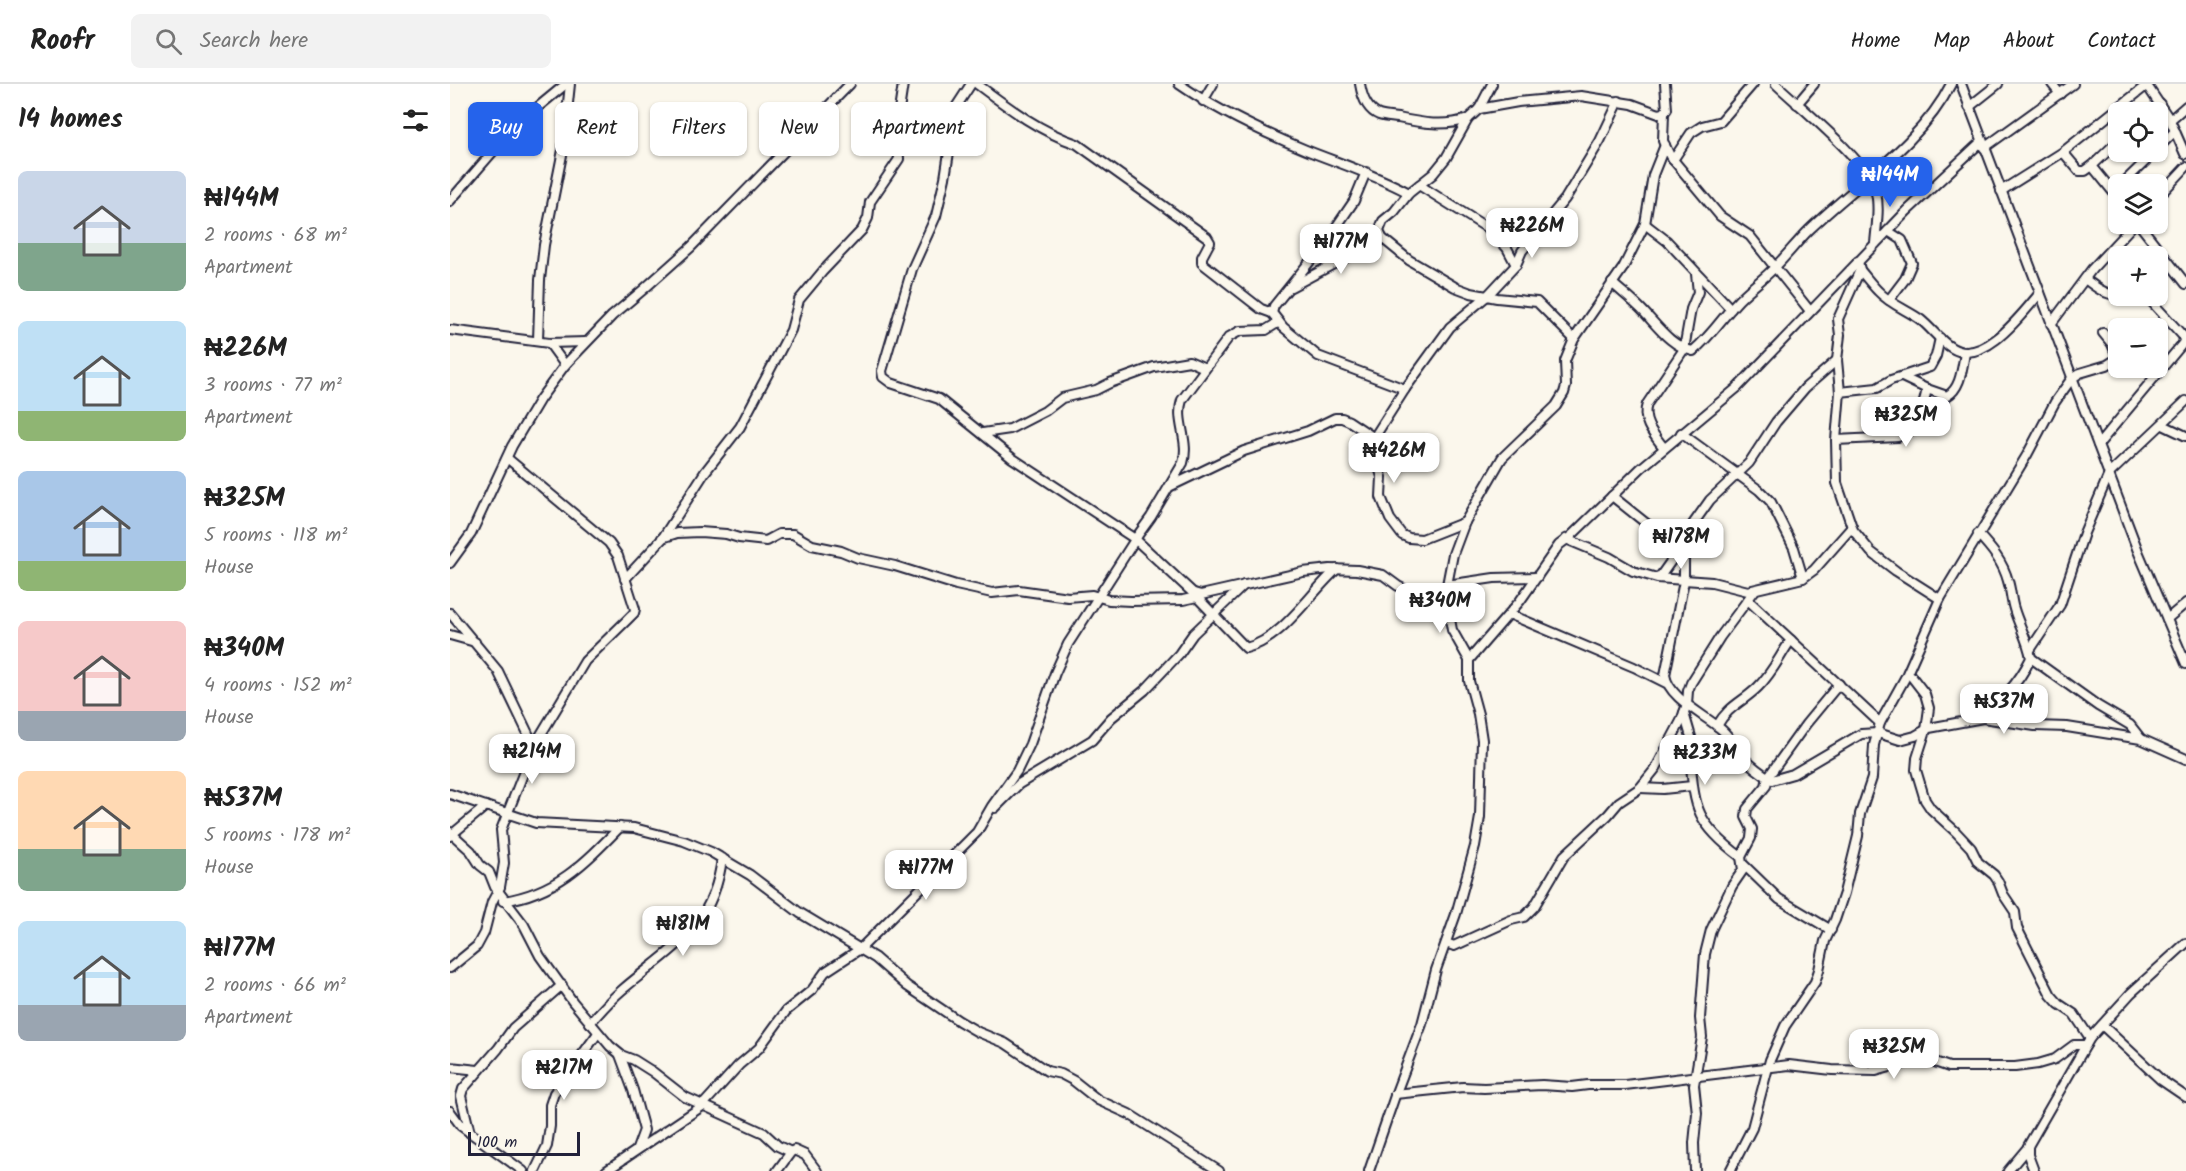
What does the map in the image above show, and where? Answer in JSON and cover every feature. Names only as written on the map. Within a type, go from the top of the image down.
[{"type":"street","points":[[450,201],[516,125],[568,84]]},
{"type":"street","points":[[538,340],[544,245],[563,150],[568,84]]},
{"type":"street","points":[[450,563],[471,534],[507,458],[540,399],[565,365],[612,315],[644,290],[691,247],[850,84]]},
{"type":"street","points":[[625,579],[646,559],[662,538],[705,472],[740,428],[792,330],[799,300],[823,271],[857,237],[868,218],[870,202],[898,162],[897,124],[903,84]]},
{"type":"street","points":[[971,84],[956,107],[945,178],[936,216],[906,287],[882,376],[891,383],[939,399],[1012,458],[1136,539],[1246,648],[1254,646],[1286,623],[1337,569]]},
{"type":"street","points":[[978,84],[1035,126],[1077,144],[1207,237],[1210,242],[1202,257],[1202,263],[1261,309],[1272,313],[1278,322],[1318,356],[1405,388]]},
{"type":"street","points":[[1179,84],[1203,100],[1278,137],[1383,179],[1409,193]]},
{"type":"street","points":[[1203,100],[1213,84]]},
{"type":"street","points":[[1360,84],[1366,104],[1378,114],[1419,123],[1456,123],[1468,119],[1479,110],[1491,84]]},
{"type":"street","points":[[1665,84],[1667,109],[1664,113],[1663,141],[1673,160],[1720,216],[1750,236],[1810,311]]},
{"type":"street","points":[[1673,160],[1690,134],[1702,126],[1721,120],[1753,84]]},
{"type":"street","points":[[1776,84],[1832,136],[1871,177],[1877,201],[1875,244]]},
{"type":"street","points":[[1797,104],[1814,84]]},
{"type":"street","points":[[1612,283],[1661,331],[1684,350],[1693,351],[1810,229],[1871,177],[1915,133],[1952,84]]},
{"type":"street","points":[[1960,84],[2138,551],[2186,664]]},
{"type":"street","points":[[1969,106],[1998,84]]},
{"type":"street","points":[[2052,84],[2060,94]]},
{"type":"street","points":[[1469,660],[1509,614],[1559,545],[1664,448],[1737,387],[1938,180],[1983,144],[2073,84]]},
{"type":"street","points":[[2001,191],[2063,152],[2149,85],[2159,102]]},
{"type":"street","points":[[1479,110],[1581,96],[1619,101],[1659,114],[1664,113]]},
{"type":"street","points":[[1465,522],[1422,538],[1408,538],[1402,535],[1390,519],[1381,497],[1382,477],[1377,461],[1377,433],[1405,388],[1450,327],[1487,296],[1516,265],[1522,250],[1551,217],[1589,161],[1619,101]]},
{"type":"street","points":[[2170,120],[2186,106]]},
{"type":"street","points":[[2168,117],[2186,155]]},
{"type":"street","points":[[1468,119],[1446,158],[1433,174],[1409,193],[1394,212],[1383,221],[1379,231],[1382,238],[1409,260],[1455,287],[1487,296],[1538,302],[1574,339]]},
{"type":"street","points":[[2168,138],[2175,131]]},
{"type":"street","points":[[1369,1171],[1422,1024],[1431,986],[1473,857],[1480,817],[1482,740],[1479,714],[1469,681],[1469,660],[1452,630],[1447,585],[1453,554],[1465,522],[1502,458],[1556,406],[1564,393],[1566,387],[1565,361],[1574,339],[1623,268],[1645,224],[1653,175],[1665,145]]},
{"type":"street","points":[[2063,152],[2079,171],[2085,171],[2108,151]]},
{"type":"street","points":[[2132,174],[2145,162]]},
{"type":"street","points":[[2092,166],[2108,184]]},
{"type":"street","points":[[2168,186],[2186,167]]},
{"type":"street","points":[[1272,313],[1274,306],[1354,201],[1366,172]]},
{"type":"street","points":[[1419,185],[1492,231],[1507,248],[1516,265]]},
{"type":"street","points":[[1645,224],[1667,241],[1731,309]]},
{"type":"street","points":[[1888,231],[1902,240],[1912,263],[1905,279],[1889,300]]},
{"type":"street","points":[[2051,324],[2106,253],[2124,234]]},
{"type":"street","points":[[2147,234],[2186,284]]},
{"type":"street","points":[[1287,289],[1382,238]]},
{"type":"street","points":[[1858,261],[1860,270],[1879,292],[1920,320],[1953,349],[1965,353],[1978,351],[2012,326],[2040,293]]},
{"type":"street","points":[[1860,270],[1838,319],[1840,335],[1837,360],[1840,392],[1836,440],[1837,483],[1852,527],[1871,552],[1940,599]]},
{"type":"street","points":[[1664,448],[1649,429],[1644,412],[1647,404],[1684,350],[1691,309],[1698,292],[1696,274]]},
{"type":"street","points":[[2085,279],[2108,293]]},
{"type":"street","points":[[2098,446],[2184,342],[2183,336],[2156,306]]},
{"type":"street","points":[[606,1171],[702,1105],[739,1065],[759,1048],[786,1011],[812,990],[825,972],[860,949],[977,832],[1017,771],[1030,744],[1055,673],[1068,644],[1151,517],[1185,455],[1179,408],[1182,400],[1235,332],[1266,330],[1278,322]]},
{"type":"street","points":[[450,330],[504,339],[538,340],[549,343],[586,342]]},
{"type":"street","points":[[2103,333],[2108,339]]},
{"type":"street","points":[[1840,392],[1877,388],[1930,367],[1936,356],[1940,338]]},
{"type":"street","points":[[549,343],[565,365]]},
{"type":"street","points":[[1902,377],[1947,396],[1959,383],[1965,353]]},
{"type":"street","points":[[1659,578],[1682,548],[1701,511],[1749,463],[1776,422],[1805,388],[1837,360]]},
{"type":"street","points":[[983,433],[1010,429],[1045,411],[1062,398],[1095,390],[1154,367],[1189,361],[1205,368]]},
{"type":"street","points":[[1731,1171],[1752,1128],[1770,1060],[1785,1026],[1815,982],[1819,970],[1825,941],[1844,894],[1858,836],[1860,814],[1872,778],[1874,745],[1880,723],[1908,672],[1940,599],[2027,455],[2055,402],[2072,378],[2080,373],[2108,364]]},
{"type":"street","points":[[1836,440],[1898,437],[1907,434],[1918,423],[1927,389]]},
{"type":"street","points":[[1973,720],[1999,702],[2022,677],[2030,654],[2060,605],[2084,533],[2109,474],[2186,401]]},
{"type":"street","points":[[1168,487],[1244,451],[1308,431],[1335,418],[1349,421],[1376,440]]},
{"type":"street","points":[[2163,425],[2186,436]]},
{"type":"street","points":[[1681,433],[1759,490],[1771,502],[1794,548],[1803,578]]},
{"type":"street","points":[[450,968],[477,946],[484,933],[492,902],[498,891],[504,863],[500,837],[507,813],[534,746],[585,661],[634,613],[635,609],[618,556],[609,543],[507,458]]},
{"type":"street","points":[[1612,496],[1652,528],[1682,548],[1685,565],[1684,581],[1670,645],[1665,675],[1666,683]]},
{"type":"street","points":[[1566,539],[1633,571],[1659,578],[1712,582],[1748,591],[1803,578],[1814,570],[1852,527]]},
{"type":"street","points":[[662,538],[677,533],[700,532],[766,541],[779,534],[793,534],[820,547],[895,566],[936,580],[992,593],[1019,590],[1053,595],[1092,595],[1131,602],[1184,600],[1194,595],[1303,572],[1337,569],[1383,575],[1416,595],[1448,597]]},
{"type":"street","points":[[1978,534],[2001,564],[2008,581],[2013,609],[2030,654],[2098,706],[2130,725],[2141,739]]},
{"type":"street","points":[[1447,585],[1494,578],[1537,577]]},
{"type":"street","points":[[987,814],[996,808],[1018,784],[1092,740],[1111,718],[1145,690],[1213,614],[1244,585]]},
{"type":"street","points":[[1446,943],[1454,946],[1511,920],[1524,917],[1534,907],[1564,856],[1608,815],[1619,801],[1640,788],[1656,768],[1684,713],[1691,683],[1755,590]]},
{"type":"street","points":[[1748,600],[1880,723]]},
{"type":"street","points":[[2167,619],[2186,603]]},
{"type":"street","points":[[450,613],[498,671],[534,746]]},
{"type":"street","points":[[1509,614],[1666,683],[1687,704],[1717,726],[1743,757],[1772,780],[1793,774],[1861,734],[1878,732],[1900,740],[1926,730],[1983,718],[2035,726],[2067,727],[2141,739],[2186,759]]},
{"type":"street","points":[[450,635],[476,642]]},
{"type":"street","points":[[2176,639],[2186,638]]},
{"type":"street","points":[[1717,726],[1729,709],[1756,689],[1773,671],[1791,640]]},
{"type":"street","points":[[1908,672],[1925,694],[1929,708],[1916,770],[1925,800],[1931,809],[1965,842],[1978,862],[1994,875],[2015,912],[2017,928],[2046,986],[2059,1004],[2074,1014],[2088,1042]]},
{"type":"street","points":[[1695,1171],[1694,1143],[1697,1113],[1695,1077],[1702,1037],[1701,990],[1708,939],[1732,886],[1743,870],[1742,861],[1752,829],[1746,817],[1748,809],[1766,786],[1768,777],[1806,724],[1839,684]]},
{"type":"street","points":[[1684,713],[1691,737],[1689,744],[1694,798],[1708,828],[1779,899],[1831,930]]},
{"type":"street","points":[[1640,788],[1663,789],[1692,786]]},
{"type":"street","points":[[450,794],[536,823],[620,827],[648,831],[684,841],[722,858],[750,875],[800,914],[883,964],[914,991],[959,1021],[1005,1043],[1047,1071],[1065,1076],[1098,1100],[1129,1114],[1219,1171]]},
{"type":"street","points":[[486,806],[451,834],[489,872],[498,891],[524,925],[540,956],[598,1033],[620,1055],[643,1124],[642,1136],[637,1149]]},
{"type":"street","points":[[492,902],[506,901],[547,888],[564,879],[583,864],[620,827]]},
{"type":"street","points":[[590,1023],[620,991],[670,953],[702,916],[719,880],[722,858]]},
{"type":"street","points":[[2008,1171],[2028,1146],[2088,1042],[2148,976],[2186,943]]},
{"type":"street","points":[[470,1133],[461,1096],[463,1089],[513,1028],[562,985]]},
{"type":"street","points":[[2102,1025],[2162,1080],[2186,1097]]},
{"type":"street","points":[[535,1171],[547,1146],[550,1105],[554,1093],[598,1033]]},
{"type":"street","points":[[1395,1094],[1463,1087],[1625,1085],[1797,1065],[1832,1070],[1876,1071],[1926,1059],[1948,1067],[2015,1067],[2055,1059],[2074,1046],[2088,1042]]},
{"type":"street","points":[[620,1055],[634,1060],[653,1072],[685,1097],[764,1133],[778,1146],[805,1155],[817,1171]]},
{"type":"street","points":[[450,1067],[478,1070]]},
{"type":"street","points":[[450,1111],[461,1126],[523,1171]]},
{"type":"street","points":[[2028,1146],[2028,1155],[2034,1171]]},
{"type":"street","points":[[777,1171],[791,1152]]},
{"type":"street","points":[[1373,1162],[1374,1171]]}]
